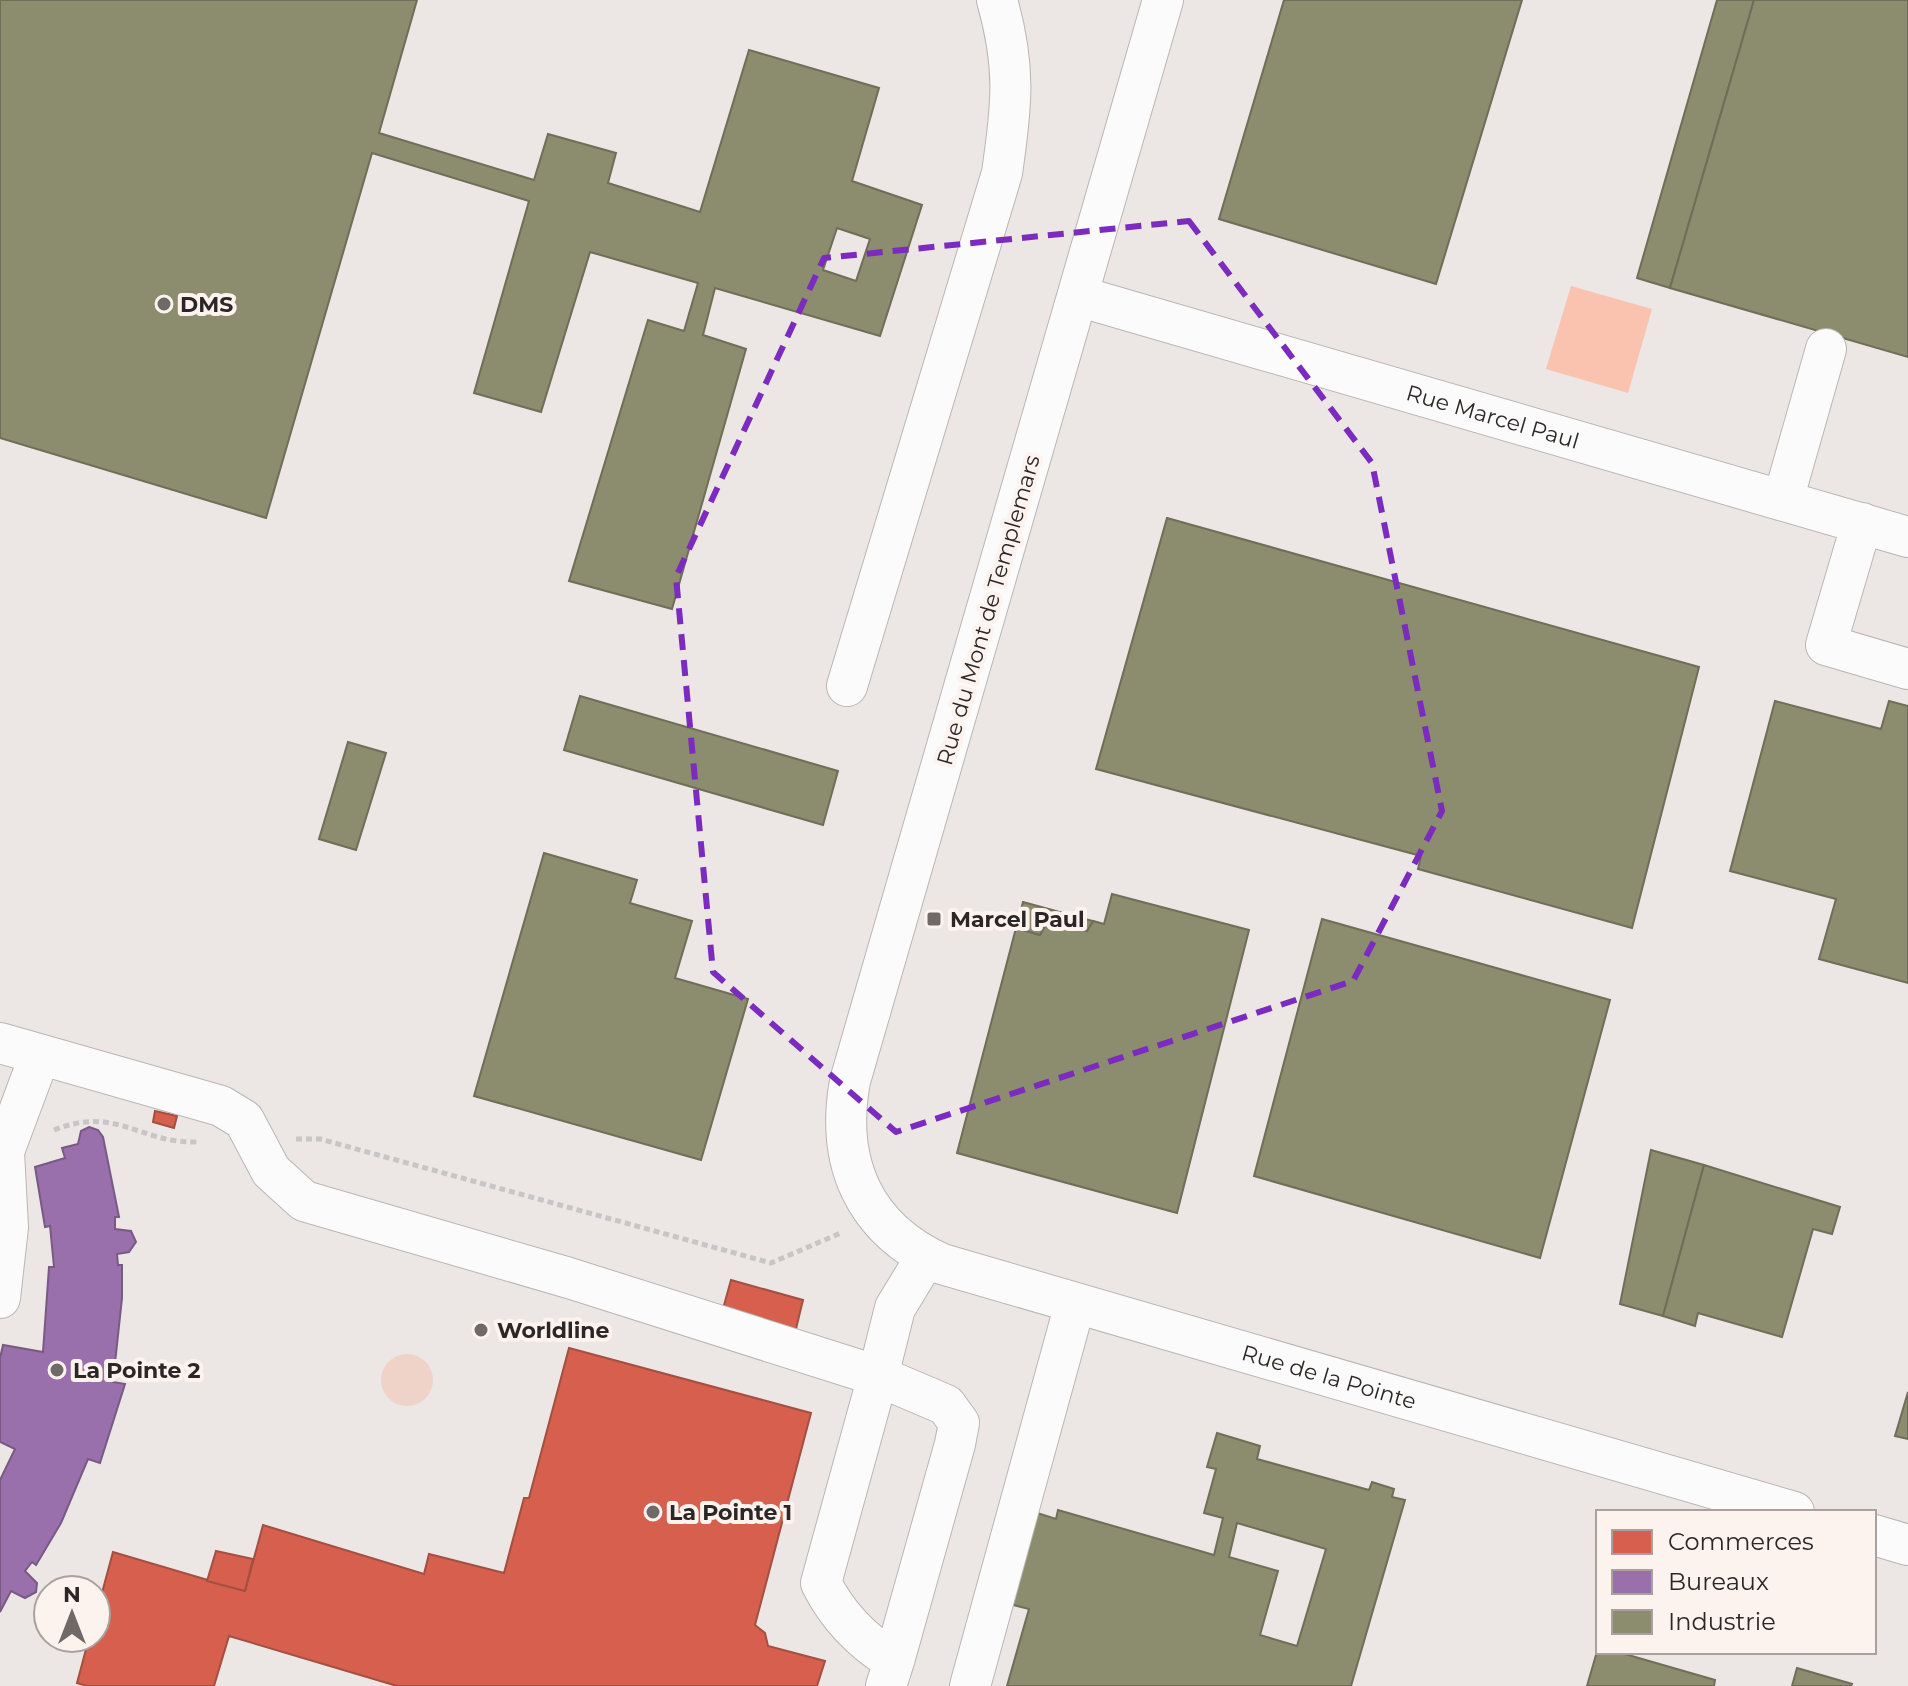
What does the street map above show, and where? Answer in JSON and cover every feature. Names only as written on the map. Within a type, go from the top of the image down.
[{"type":"street","points":[[847,686],[1002,173],[1013,94],[1009,43],[997,0]]},
{"type":"street","name":"Rue du Mont de Templemars","points":[[877,1217],[860,1188],[846,1148],[844,1127],[850,1081],[1163,0]]},
{"type":"street","name":"Rue Marcel Paul","points":[[1078,296],[1908,537]]},
{"type":"street","points":[[1783,500],[1826,349]]},
{"type":"street","points":[[1862,523],[1826,645],[1908,669]]},
{"type":"street","points":[[0,1043],[221,1106],[244,1120],[264,1156],[304,1201],[569,1278],[878,1376],[946,1405],[959,1423],[890,1673]]},
{"type":"street","points":[[0,1298],[8,1227],[2,1157],[40,1055]]},
{"type":"street","name":"Rue de la Pointe","points":[[877,1217],[911,1249],[926,1257],[1075,1304],[1787,1510]]},
{"type":"street","points":[[890,1673],[830,1600],[821,1583],[895,1308],[926,1257]]},
{"type":"street","points":[[970,1686],[1075,1304]]},
{"type":"street","points":[[1876,1536],[1908,1545]]},
{"type":"path","points":[[52,1131],[80,1120],[109,1121],[175,1143],[264,1156],[320,1139],[771,1263],[877,1217]]},
{"type":"highlighted area","points":[[1189,221],[1372,463],[1442,811],[1353,981],[896,1132],[713,972],[676,577],[824,258]]},
{"type":"shaded area","points":[[1571,286],[1652,309],[1628,393],[1546,369]]},
{"type":"shaded area","points":[[407,1354],[425,1362],[433,1380],[425,1398],[407,1406],[389,1398],[381,1380],[389,1362]]},
{"type":"building: Commerces","points":[[155,1111],[177,1116],[174,1128],[153,1122]]},
{"type":"building: Commerces","points":[[731,1280],[803,1300],[794,1337],[721,1316]]},
{"type":"building: Commerces","name":"La Pointe 1","points":[[569,1348],[811,1413],[755,1625],[765,1633],[768,1646],[825,1661],[817,1686],[397,1686],[229,1636],[214,1686],[87,1686],[77,1683],[85,1654],[112,1654],[112,1574],[107,1574],[113,1552],[245,1591],[263,1525],[424,1574],[429,1554],[504,1573],[524,1498],[529,1498]]},
{"type":"building: Commerces","points":[[216,1551],[253,1559],[245,1591],[207,1581]]},
{"type":"building: Bureaux","name":"La Pointe 2","points":[[89,1127],[98,1130],[103,1137],[119,1217],[115,1217],[115,1229],[131,1231],[136,1242],[129,1252],[117,1254],[118,1265],[122,1265],[122,1298],[113,1382],[125,1384],[100,1463],[88,1459],[61,1523],[36,1565],[32,1562],[25,1571],[32,1578],[32,1594],[25,1598],[11,1591],[0,1612],[0,1480],[15,1449],[0,1442],[0,1358],[3,1345],[43,1352],[49,1267],[54,1267],[50,1226],[45,1227],[35,1167],[65,1158],[62,1148],[78,1144],[81,1131]]},
{"type":"building: Industrie","name":"DMS","points":[[0,0],[417,0],[379,133],[534,180],[548,134],[616,153],[608,183],[700,212],[749,50],[879,88],[852,181],[922,205],[880,336],[715,288],[703,335],[746,349],[672,609],[569,581],[648,320],[684,331],[698,283],[590,252],[541,412],[474,393],[529,201],[372,153],[266,518],[0,438]],"holes":[[[837,228],[870,239],[856,281],[823,270]]]},
{"type":"building: Industrie","points":[[1284,0],[1522,0],[1436,284],[1219,219]]},
{"type":"building: Industrie","points":[[1717,0],[1754,0],[1670,288],[1637,278]]},
{"type":"building: Industrie","points":[[1754,0],[1908,0],[1908,357],[1670,288]]},
{"type":"building: Industrie","points":[[1167,518],[1699,667],[1632,928],[1418,869],[1421,856],[1096,769]]},
{"type":"building: Industrie","points":[[580,696],[838,771],[823,825],[564,750]]},
{"type":"building: Industrie","points":[[1775,701],[1881,729],[1889,701],[1908,706],[1908,983],[1819,959],[1836,899],[1730,871]]},
{"type":"building: Industrie","points":[[348,742],[386,753],[356,850],[319,839]]},
{"type":"building: Industrie","points":[[544,853],[637,880],[630,903],[692,921],[675,978],[748,999],[701,1160],[474,1096]]},
{"type":"building: Industrie","points":[[1112,894],[1249,930],[1177,1213],[957,1153],[1016,928],[1040,935],[1048,920],[1087,931],[1093,921],[1104,924]]},
{"type":"building: Industrie","points":[[1023,902],[1093,921],[1087,931],[1048,920],[1040,935],[1016,928]]},
{"type":"building: Industrie","points":[[1322,919],[1610,1000],[1540,1258],[1254,1176]]},
{"type":"building: Industrie","points":[[1651,1150],[1704,1165],[1663,1316],[1620,1304]]},
{"type":"building: Industrie","points":[[1704,1165],[1840,1207],[1832,1234],[1813,1229],[1782,1337],[1698,1313],[1695,1326],[1663,1316]]},
{"type":"building: Industrie","points":[[1908,1392],[1908,1439],[1895,1436]]},
{"type":"building: Industrie","points":[[1217,1433],[1260,1446],[1257,1459],[1369,1490],[1372,1482],[1394,1489],[1392,1497],[1405,1500],[1351,1686],[1007,1686],[1029,1609],[1005,1603],[1031,1511],[1056,1519],[1058,1510],[1214,1555],[1223,1518],[1204,1513],[1216,1469],[1207,1467]],"holes":[[[1237,1523],[1326,1549],[1297,1646],[1260,1635],[1278,1571],[1229,1557]]]},
{"type":"building: Industrie","points":[[1596,1654],[1625,1654],[1715,1680],[1714,1686],[1587,1686]]},
{"type":"building: Industrie","points":[[1797,1668],[1852,1684],[1792,1686]]},
{"type":"place","name":"DMS","points":[[164,304]]},
{"type":"place","name":"Marcel Paul","points":[[934,919]]},
{"type":"place","name":"Worldline","points":[[481,1330]]},
{"type":"place","name":"La Pointe 2","points":[[57,1370]]},
{"type":"place","name":"La Pointe 1","points":[[653,1512]]}]
